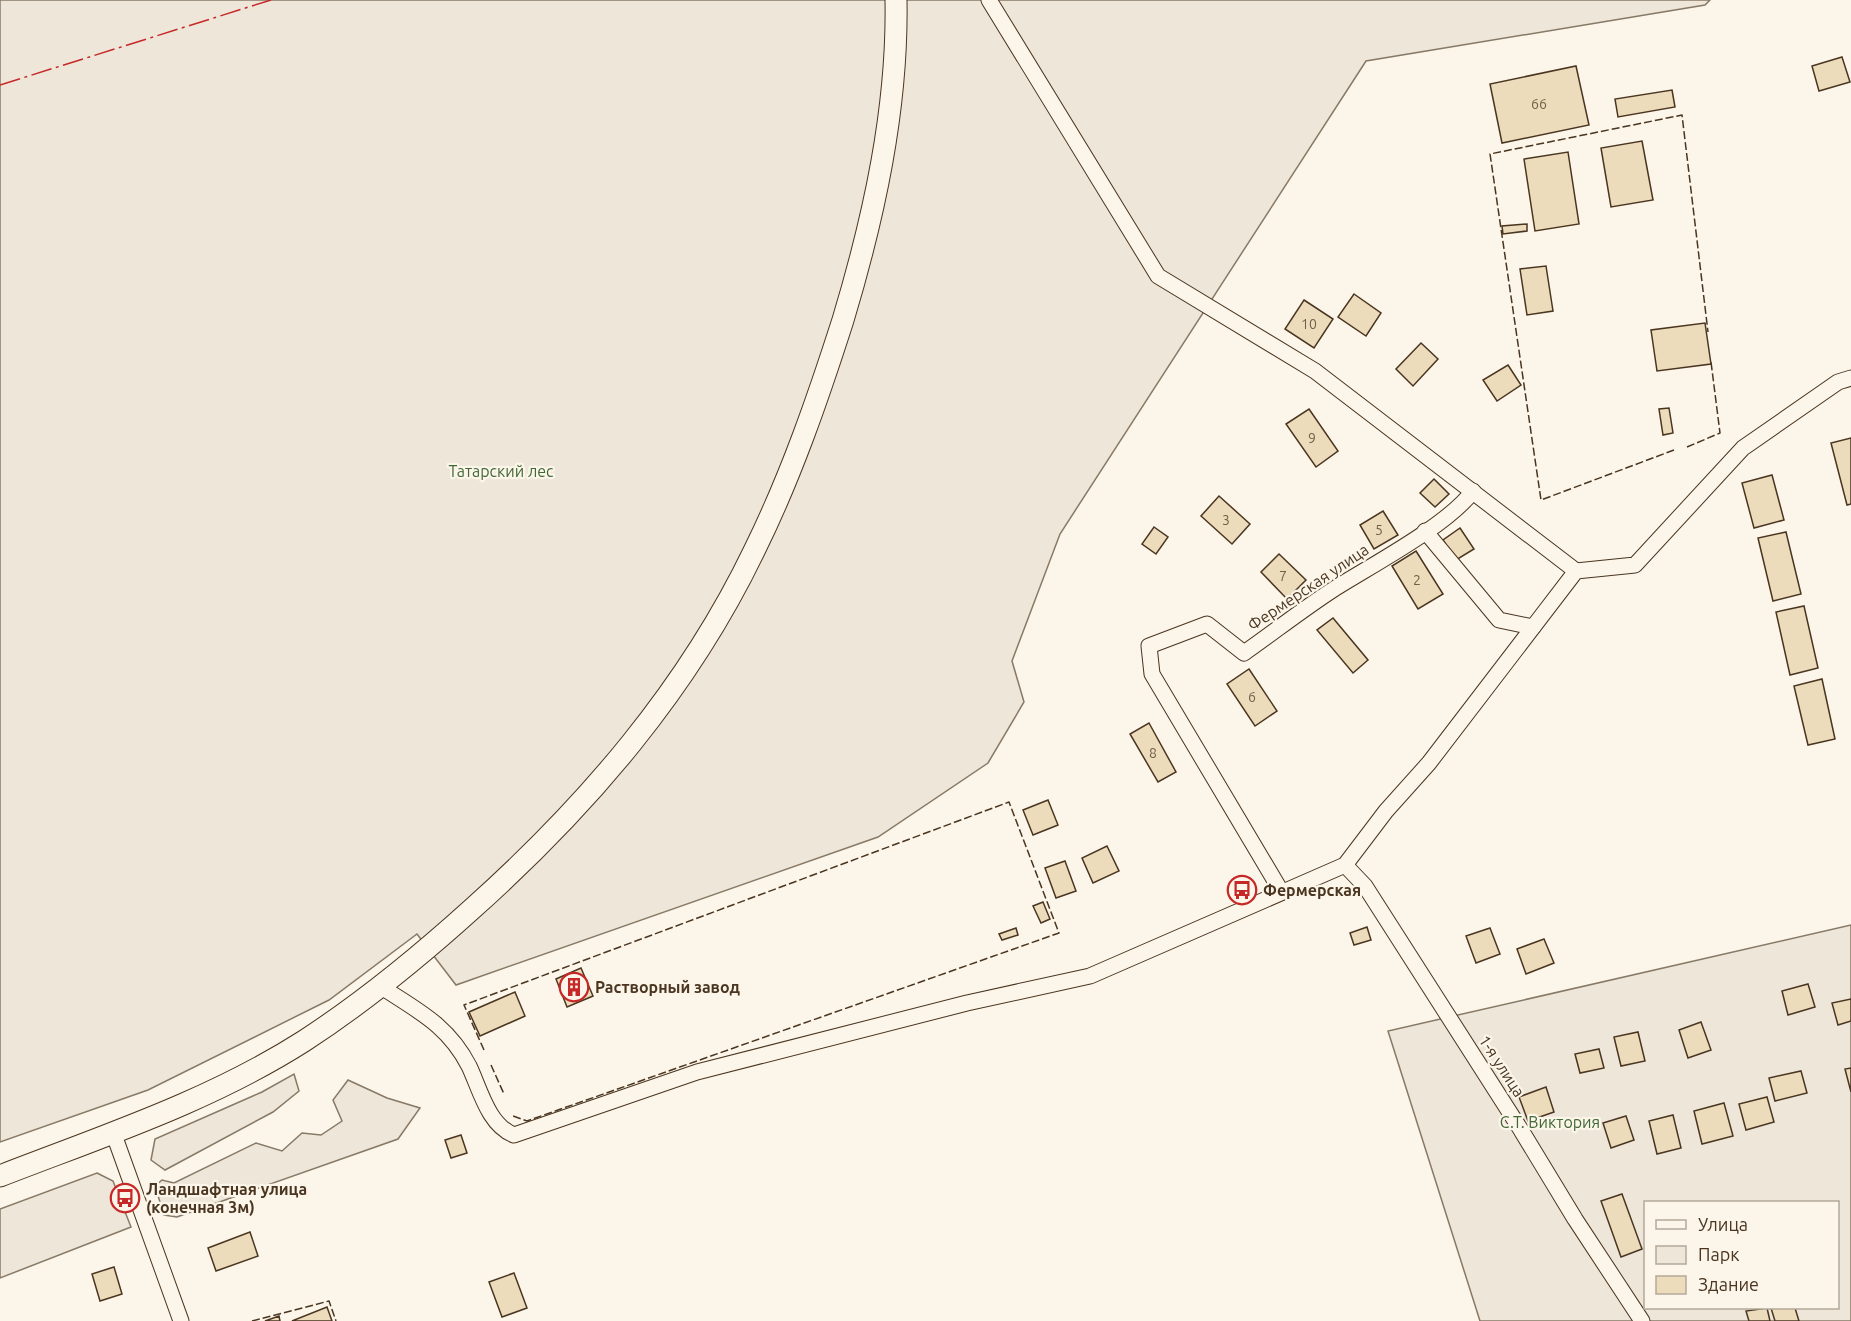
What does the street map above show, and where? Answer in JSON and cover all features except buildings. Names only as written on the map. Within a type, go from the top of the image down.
[{"type":"main road","points":[[0,1176],[212,1092],[303,1041],[380,986],[437,941],[516,869],[577,807],[647,726],[706,639],[755,551],[793,466],[829,365],[859,266],[884,150],[897,29],[896,0]]},
{"type":"street","points":[[989,0],[1158,276],[1315,371],[1576,571],[1635,565],[1743,448],[1838,382],[1851,378]]},
{"type":"street","name":"Фермерская улица","points":[[1281,891],[1152,674],[1149,646],[1207,624],[1244,653],[1331,591],[1465,503],[1473,491]]},
{"type":"street","points":[[1425,531],[1499,620],[1533,627]]},
{"type":"street","points":[[380,986],[436,1023],[455,1041],[497,1124],[514,1134],[697,1072],[967,1003],[1090,976],[1345,865],[1386,811],[1429,763],[1576,571]]},
{"type":"street","name":"1-я улица","points":[[1345,865],[1365,885],[1575,1219],[1642,1321]]},
{"type":"street","points":[[113,1132],[182,1321]]},
{"type":"green space","name":"Татарский лес","points":[[0,0],[1710,0],[1705,5],[1366,61],[1060,534],[1012,661],[1024,702],[988,763],[878,837],[456,985],[417,934],[329,1000],[148,1090],[0,1142]]},
{"type":"green space","name":"С.Т. Виктория","points":[[1851,925],[1851,1321],[1480,1321],[1388,1031]]},
{"type":"green space","points":[[294,1074],[299,1091],[273,1112],[165,1170],[151,1160],[155,1139],[262,1092]]},
{"type":"green space","points":[[348,1080],[387,1098],[420,1108],[398,1139],[177,1217],[164,1215],[155,1186],[162,1180],[174,1183],[256,1143],[282,1151],[302,1133],[321,1135],[342,1121],[333,1100]]},
{"type":"green space","points":[[97,1173],[113,1181],[131,1227],[0,1278],[0,1209]]},
{"type":"fence","points":[[1674,450],[1541,500],[1490,154],[1682,115],[1708,332]]},
{"type":"fence","points":[[1687,447],[1720,433],[1711,362]]},
{"type":"fence","points":[[484,1050],[464,1005],[1009,802],[1059,933],[527,1121],[513,1116]]},
{"type":"fence","points":[[491,1065],[504,1094]]},
{"type":"fence","points":[[252,1321],[329,1301],[336,1321]]},
{"type":"power","points":[[0,85],[271,0]]},
{"type":"place","name":"Фермерская","points":[[1242,890]]},
{"type":"place","name":"Растворный завод","points":[[574,987]]},
{"type":"place","name":"Ландшафтная улица (конечная 3м)","points":[[125,1198]]}]
